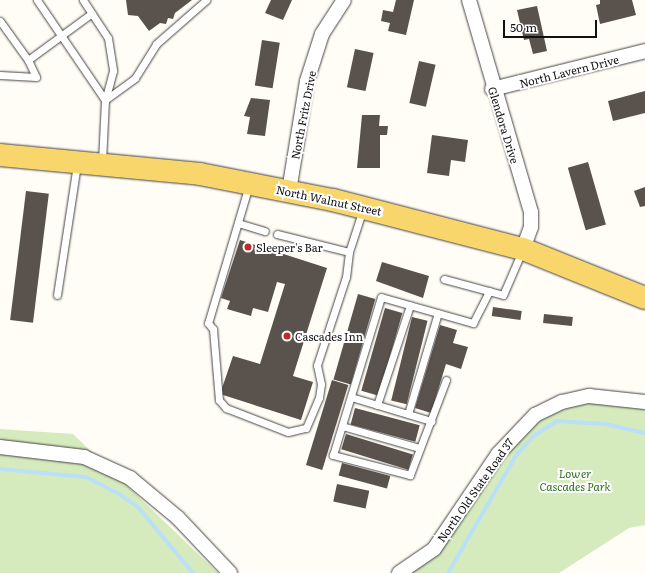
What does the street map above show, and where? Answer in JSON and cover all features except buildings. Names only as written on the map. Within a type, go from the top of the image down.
[{"type":"main road","name":"North Walnut Street","points":[[0,154],[102,162],[250,183],[364,207],[522,250],[645,298]]},
{"type":"street","name":"North Fritz Drive","points":[[288,191],[307,81],[322,34],[344,0]]},
{"type":"street","name":"Glendora Drive","points":[[469,0],[492,89],[531,212],[531,227],[522,250]]},
{"type":"street","name":"North Lavern Drive","points":[[492,89],[645,51]]},
{"type":"street","name":"North Old State Road 37","points":[[399,573],[434,549],[498,454],[535,416],[562,402],[589,396],[645,402]]},
{"type":"street","points":[[0,447],[84,457],[124,475],[178,518],[230,573]]},
{"type":"lane","points":[[37,0],[105,100]]},
{"type":"lane","points":[[83,0],[108,38],[113,71],[105,100],[102,162]]},
{"type":"lane","points":[[105,100],[135,78],[156,44],[206,0]]},
{"type":"lane","points":[[28,60],[92,13]]},
{"type":"lane","points":[[0,21],[28,60],[36,77],[0,75]]},
{"type":"lane","points":[[57,295],[77,160]]},
{"type":"lane","points":[[250,183],[208,323],[213,328],[219,400],[226,408],[288,432],[306,428],[319,398],[321,384],[317,365],[346,277],[349,252],[364,207]]},
{"type":"lane","points":[[238,224],[265,231]]},
{"type":"lane","points":[[277,234],[349,252]]},
{"type":"lane","points":[[444,279],[504,295],[522,250]]},
{"type":"lane","points":[[446,380],[410,475],[333,455],[380,297],[473,323],[489,291]]},
{"type":"lane","points":[[377,405],[410,305]]},
{"type":"lane","points":[[408,414],[438,313]]},
{"type":"lane","points":[[351,397],[430,421]]},
{"type":"lane","points":[[342,426],[420,448]]},
{"type":"green space","name":"Lower Cascades Park","points":[[601,400],[645,408],[645,525],[629,528],[559,573],[409,573],[525,432],[551,412]]},
{"type":"green space","points":[[0,429],[73,434],[218,573],[0,573]]},
{"type":"waterway","points":[[448,573],[517,454],[535,435],[557,421],[605,424],[645,433]]},
{"type":"waterway","points":[[0,469],[86,477],[116,492],[137,506],[193,573]]},
{"type":"place","name":"Sleeper's Bar","points":[[248,247]]},
{"type":"place","name":"Cascades Inn","points":[[287,336]]}]
